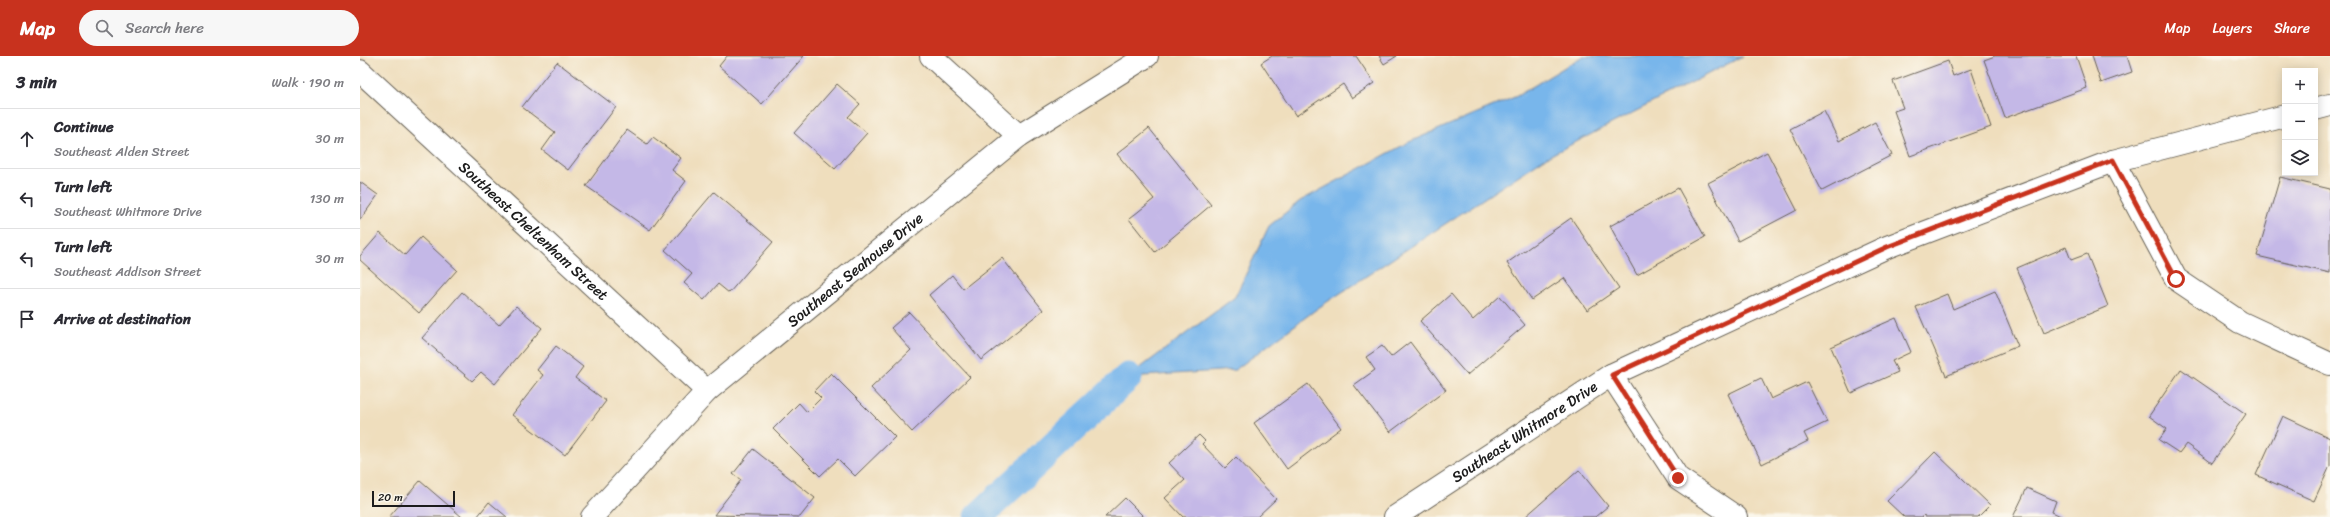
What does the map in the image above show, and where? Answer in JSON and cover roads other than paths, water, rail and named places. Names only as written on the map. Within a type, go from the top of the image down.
[{"type":"street","points":[[931,56],[1019,136]]},
{"type":"street","name":"Southeast Seahouse Drive","points":[[592,517],[707,391],[1019,136],[1147,56]]},
{"type":"street","name":"Southeast Cheltenham Street","points":[[360,71],[707,391]]},
{"type":"street","points":[[2318,108],[2330,105]]},
{"type":"street","name":"Southeast Whitmore Drive","points":[[1395,517],[1612,375],[1887,247],[2113,160],[2282,117]]},
{"type":"street","points":[[2113,160],[2176,279],[2240,322],[2330,364]]},
{"type":"street","points":[[1612,375],[1678,478],[1736,517]]},
{"type":"water","points":[[1583,56],[1743,56],[1545,158],[1318,308],[1235,370],[1128,377],[1235,297],[1269,226],[1300,201],[1409,142],[1517,96]]},
{"type":"waterway","points":[[978,517],[1128,377]]}]
